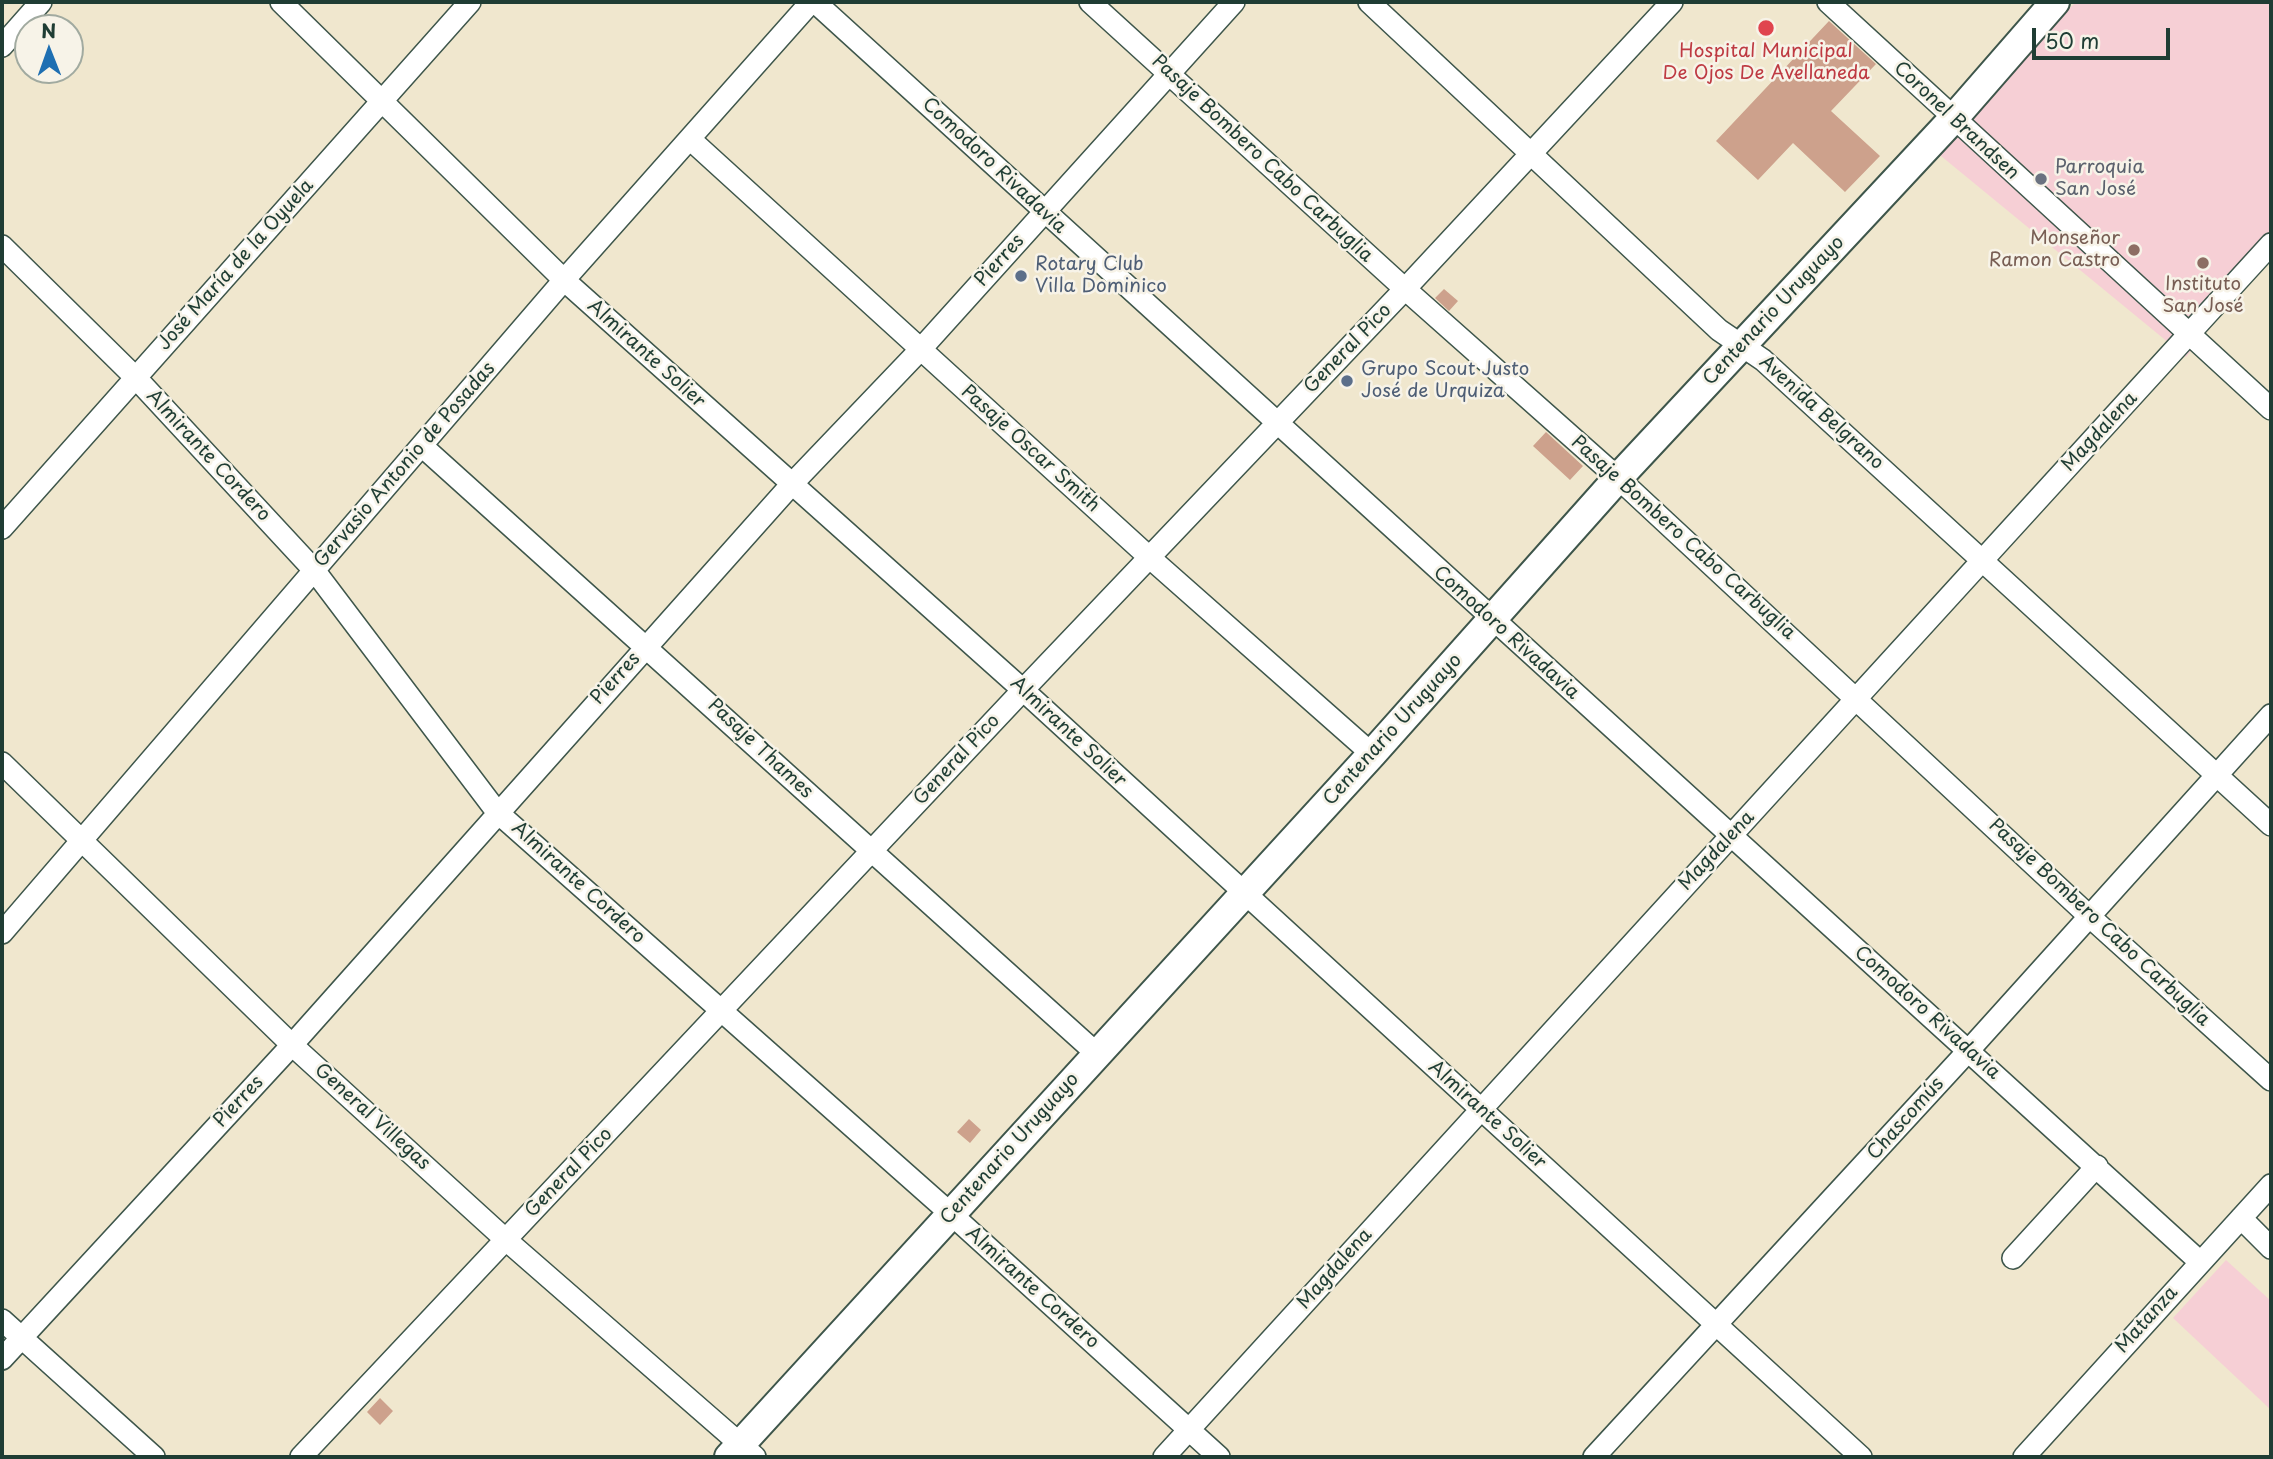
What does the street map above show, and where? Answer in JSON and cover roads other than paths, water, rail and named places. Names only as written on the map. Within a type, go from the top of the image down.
[{"type":"main road","name":"Centenario Uruguayo","points":[[741,1453],[1096,1053],[1372,754],[1618,478],[1953,119],[2055,2]]},
{"type":"street","points":[[2,46],[41,2]]},
{"type":"street","name":"Almirante Solier","points":[[281,2],[564,281],[1023,690],[1479,1109],[1719,1324],[1861,1457]]},
{"type":"street","name":"José María de la Oyuela","points":[[2,528],[470,2]]},
{"type":"street","name":"Gervasio Antonio de Posadas","points":[[2,933],[564,281],[813,2]]},
{"type":"street","name":"Comodoro Rivadavia","points":[[813,2],[2199,1261]]},
{"type":"street","name":"Pasaje Bombero Cabo Carbuglia","points":[[1090,2],[1405,289],[1618,478],[2089,916],[2271,1080]]},
{"type":"street","name":"Pierres","points":[[2,1359],[292,1045],[497,811],[791,485],[920,350],[1168,72],[1234,2]]},
{"type":"street","name":"Avenida Belgrano","points":[[1369,2],[1719,330],[1763,359],[2271,825]]},
{"type":"street","name":"General Pico","points":[[301,1457],[1023,690],[1405,289],[1528,153],[1672,2]]},
{"type":"street","name":"Coronel Brandsen","points":[[1828,2],[2188,336],[2271,409]]},
{"type":"street","name":"Pasaje Oscar Smith","points":[[691,140],[1149,557],[1372,754]]},
{"type":"street","name":"Magdalena","points":[[1164,1457],[2271,244]]},
{"type":"street","name":"Almirante Cordero","points":[[2,246],[136,378],[314,570],[497,811],[951,1214],[1219,1457]]},
{"type":"street","name":"Pasaje Thames","points":[[422,446],[647,645],[1096,1053]]},
{"type":"street","name":"Chascomús","points":[[1594,1457],[1969,1050],[2271,715]]},
{"type":"street","name":"General Villegas","points":[[2,763],[292,1045],[741,1453]]},
{"type":"street","points":[[2013,1258],[2097,1166]]},
{"type":"street","name":"Matanza","points":[[2024,1457],[2199,1261],[2271,1185]]},
{"type":"street","points":[[2241,1218],[2271,1248]]},
{"type":"street","points":[[2,1320],[154,1457]]},
{"type":"place","name":"Hospital Municipal De Ojos De Avellaneda","points":[[1766,28]]},
{"type":"place","name":"Parroquia San José","points":[[2041,179]]},
{"type":"place","name":"Monseñor Ramon Castro","points":[[2134,250]]},
{"type":"place","name":"Instituto San José","points":[[2203,263]]},
{"type":"place","name":"Rotary Club Villa Dominico","points":[[1021,276]]},
{"type":"place","name":"Grupo Scout Justo José de Urquiza","points":[[1347,381]]}]
